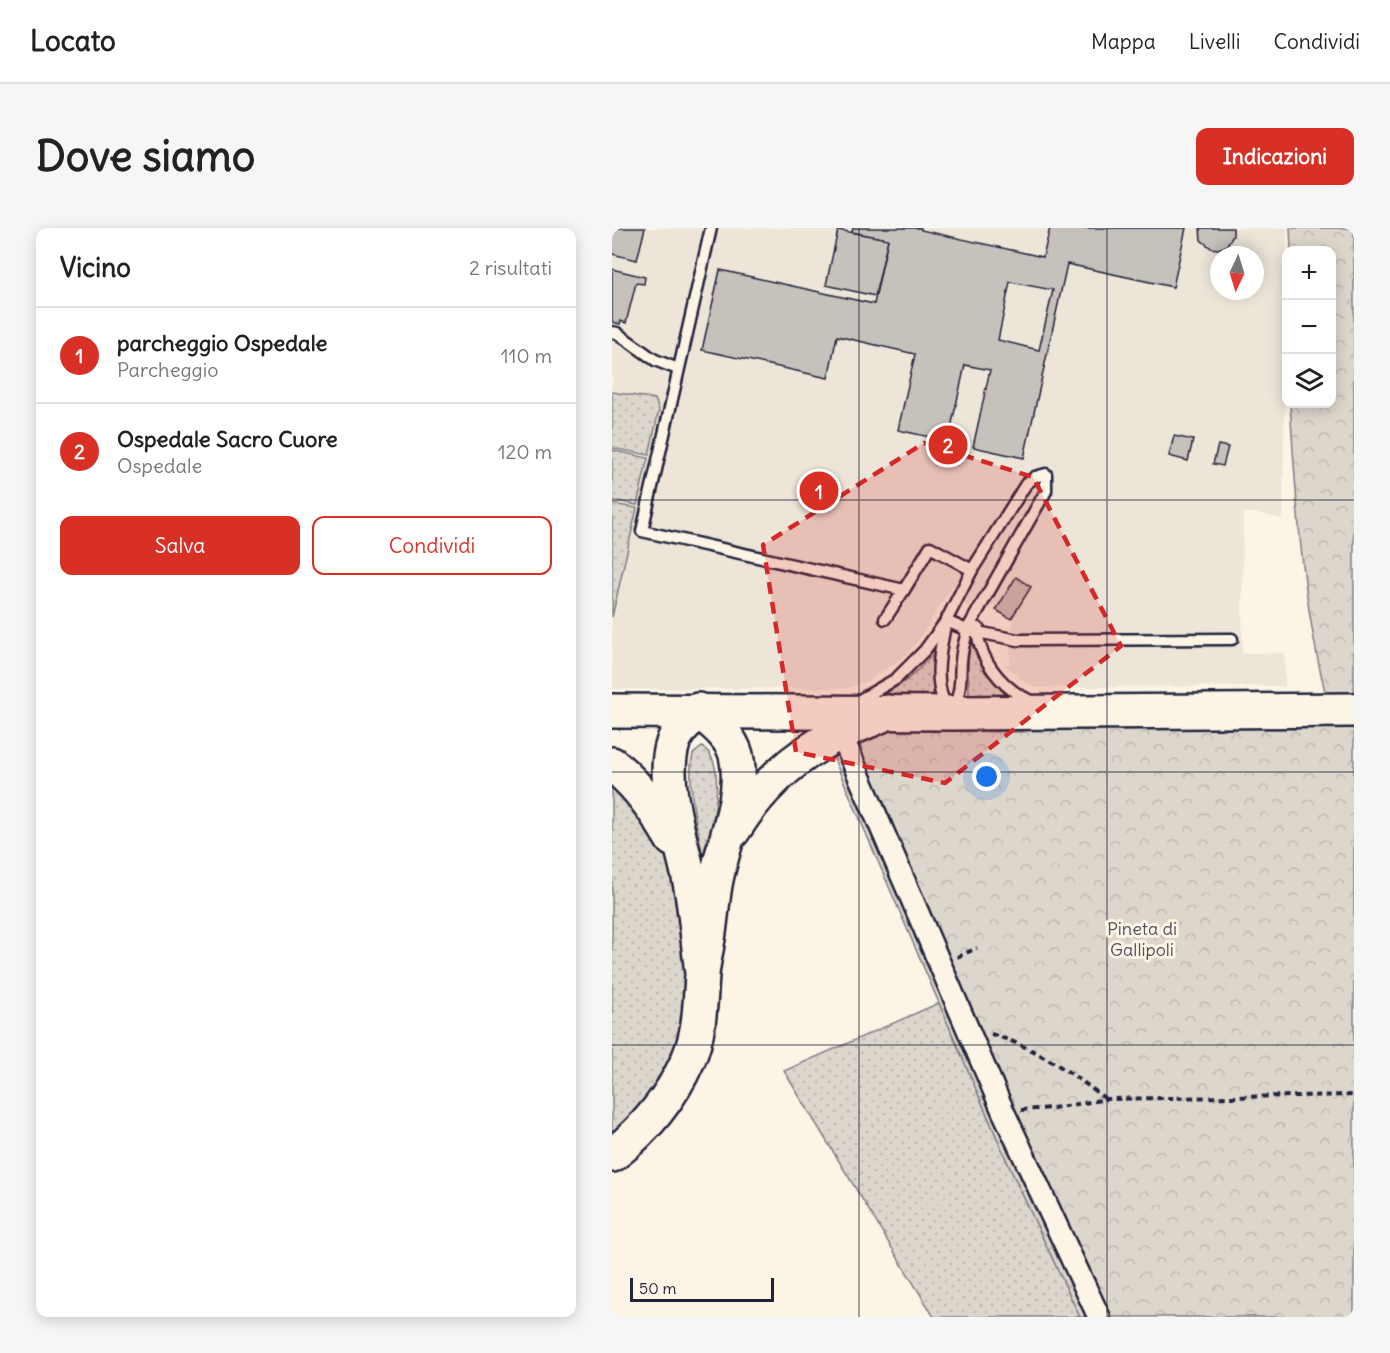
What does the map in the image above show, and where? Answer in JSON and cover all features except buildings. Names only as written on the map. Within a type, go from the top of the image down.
[{"type":"main road","points":[[612,1155],[635,1137],[661,1107],[688,1059],[697,1032],[702,973],[715,882],[737,792],[736,754],[724,735],[698,710]]},
{"type":"main road","points":[[698,710],[676,735],[670,758],[671,800],[690,884],[702,973]]},
{"type":"main road","points":[[612,711],[698,710],[840,723],[888,712],[1354,710]]},
{"type":"main road","points":[[726,843],[765,788],[785,768],[817,745],[840,723]]},
{"type":"main road","points":[[612,764],[632,780],[658,815],[674,843],[690,884]]},
{"type":"street","points":[[840,723],[1003,1111],[1099,1317]]},
{"type":"lane","points":[[711,228],[642,531],[904,590]]},
{"type":"lane","points":[[612,332],[617,333],[655,360],[678,369]]},
{"type":"lane","points":[[840,723],[905,671],[926,650],[946,621],[972,570],[1026,484],[1035,477],[1046,474],[1046,491],[983,600],[962,655],[962,683],[956,703],[950,713],[943,703],[939,686],[939,651],[946,621]]},
{"type":"lane","points":[[885,619],[930,547],[972,570]]},
{"type":"lane","points":[[946,621],[973,631],[1018,640],[1232,639]]},
{"type":"lane","points":[[973,631],[985,657],[997,675],[1013,691],[1049,712]]},
{"type":"path","points":[[967,1027],[1032,1050],[1066,1068],[1107,1099]]},
{"type":"path","points":[[1003,1111],[1053,1108],[1107,1099],[1354,1095]]},
{"type":"highlighted area","points":[[924,443],[1033,477],[1121,646],[945,783],[796,752],[763,545]]},
{"type":"shaded area","points":[[612,228],[1287,228],[1287,246],[1282,246],[1282,408],[1285,408],[1283,519],[1257,513],[1243,513],[1242,653],[1285,653],[1285,686],[1034,687],[1005,665],[1010,663],[1013,623],[1011,619],[983,600],[973,600],[969,607],[965,605],[969,598],[952,587],[919,639],[906,655],[868,681],[849,688],[612,689]]},
{"type":"green space","name":"Pineta di Gallipoli","points":[[1290,228],[1354,228],[1354,1317],[1080,1317],[1010,1168],[831,752],[886,731],[923,726],[964,731],[1022,732],[1030,728],[1272,726],[1325,691],[1305,584],[1290,408],[1336,408],[1336,246],[1291,246]]},
{"type":"green space","points":[[612,392],[655,399],[659,410],[649,455],[612,448]]},
{"type":"green space","points":[[612,450],[648,458],[637,505],[612,500]]},
{"type":"green space","points":[[612,504],[637,508],[612,617]]},
{"type":"green space","points":[[971,643],[985,672],[1006,695],[969,695],[968,661]]},
{"type":"green space","points":[[933,655],[933,696],[881,697],[907,680]]},
{"type":"green space","points":[[702,747],[710,755],[715,767],[717,782],[714,815],[703,856],[693,805],[691,778],[693,754]]},
{"type":"green space","points":[[612,777],[673,861],[690,929],[682,1026],[673,1055],[661,1083],[629,1125],[612,1137]]},
{"type":"green space","points":[[939,1003],[1010,1168],[1080,1317],[934,1317],[784,1071]]},
{"type":"place","name":"Ospedale Sacro Cuore","points":[[948,445]]},
{"type":"place","name":"parcheggio Ospedale","points":[[819,491]]}]
